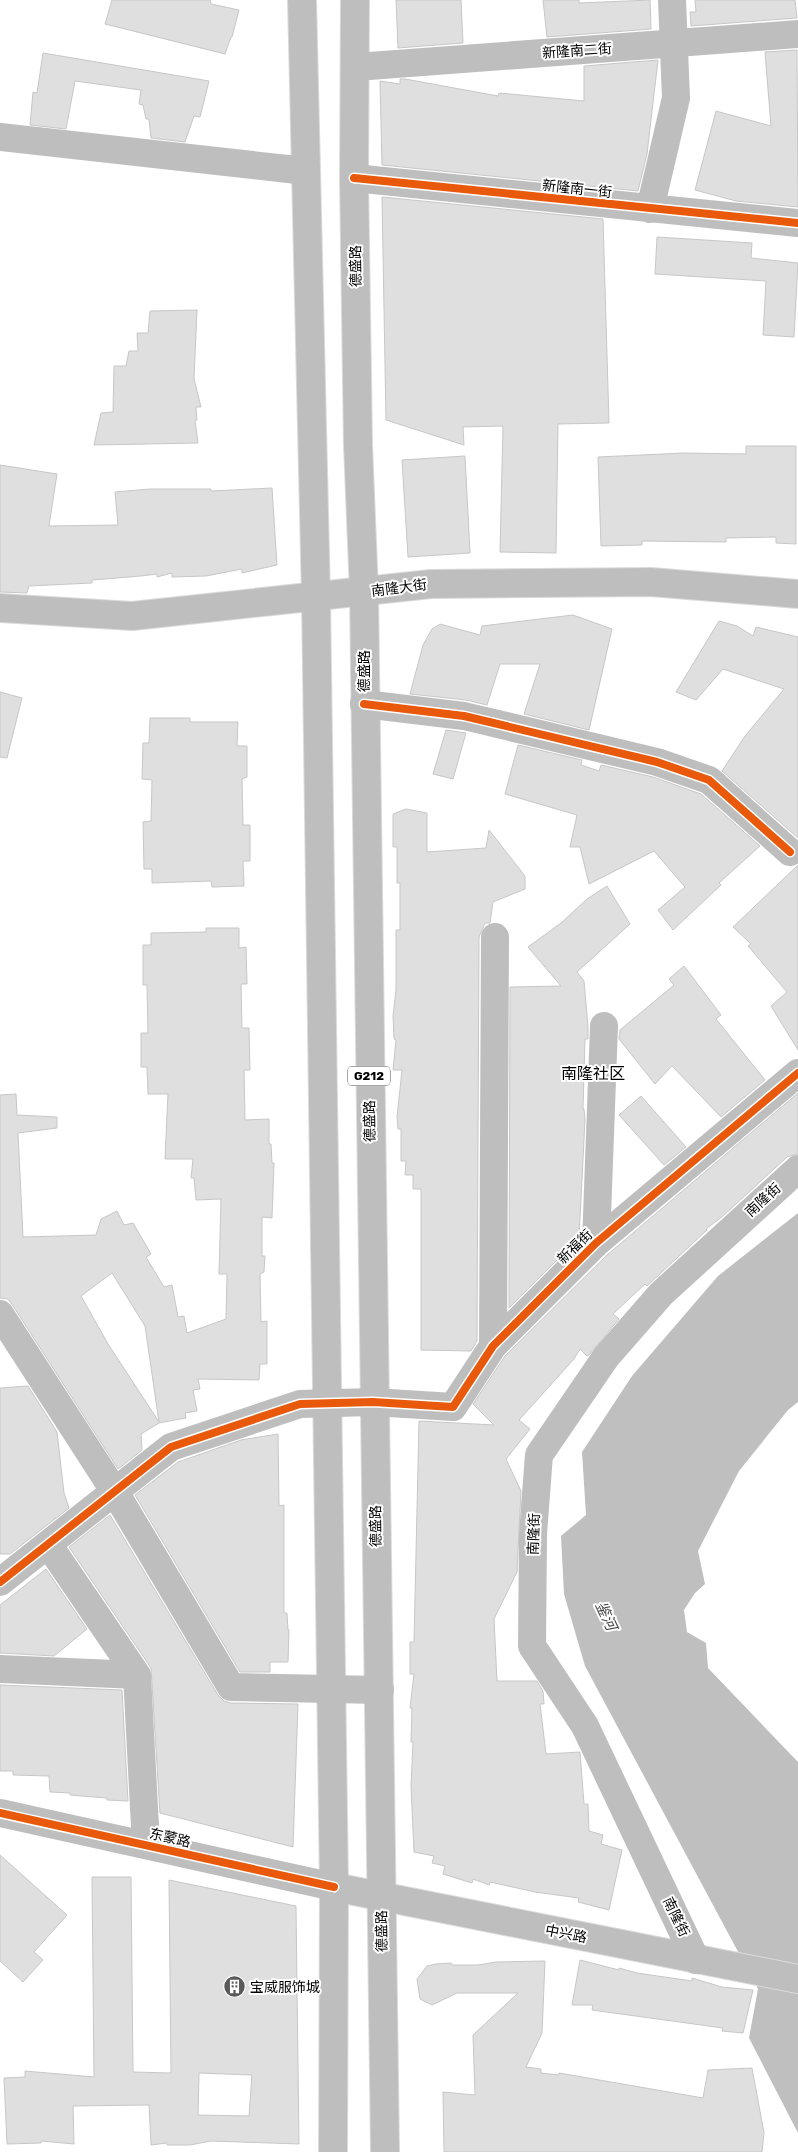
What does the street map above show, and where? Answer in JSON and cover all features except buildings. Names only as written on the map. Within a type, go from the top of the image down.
[{"type":"main road","points":[[302,0],[316,596],[334,1888],[333,2152]]},
{"type":"main road","name":"德盛路","points":[[355,0],[354,178],[358,444],[364,592],[373,1402],[380,1690],[385,2152]]},
{"type":"main road","points":[[650,209],[676,98],[672,0]]},
{"type":"main road","name":"新隆南二街","points":[[356,67],[798,34]]},
{"type":"main road","points":[[0,137],[306,171]]},
{"type":"main road","name":"新隆南一街","points":[[354,178],[798,223]]},
{"type":"main road","name":"南隆大街","points":[[0,608],[132,616],[431,584],[651,582],[798,594]]},
{"type":"main road","points":[[364,704],[464,716],[657,762],[709,780],[790,852]]},
{"type":"main road","points":[[493,1346],[495,937]]},
{"type":"main road","points":[[596,1243],[604,1026]]},
{"type":"main road","name":"新福街","points":[[373,1402],[453,1408],[493,1346],[596,1243],[798,1073]]},
{"type":"main road","name":"南隆街","points":[[696,1960],[585,1726],[532,1646],[533,1534],[539,1454],[606,1357],[661,1294],[798,1169]]},
{"type":"main road","points":[[0,1314],[115,1492],[231,1687],[380,1690]]},
{"type":"main road","points":[[0,1582],[172,1447],[300,1404],[373,1402]]},
{"type":"main road","points":[[48,1544],[136,1675],[146,1845]]},
{"type":"main road","points":[[0,1669],[136,1675]]},
{"type":"main road","name":"东蒙路","points":[[0,1813],[334,1888]]},
{"type":"main road","name":"中兴路","points":[[334,1888],[798,1980]]},
{"type":"water","name":"鉴河","points":[[798,1213],[798,1402],[788,1410],[739,1471],[698,1551],[705,1584],[695,1593],[684,1610],[687,1632],[706,1643],[708,1668],[798,1762],[798,2133],[749,2038],[758,1989],[585,1666],[564,1594],[561,1536],[586,1515],[582,1452],[632,1376],[718,1276]]},
{"type":"cycle path","points":[[354,178],[798,223]]},
{"type":"cycle path","points":[[364,704],[464,716],[657,762],[709,780],[790,852]]},
{"type":"cycle path","points":[[0,1582],[171,1447],[300,1404],[373,1402],[453,1407],[493,1346],[596,1243],[798,1073]]},
{"type":"cycle path","points":[[0,1813],[334,1887]]},
{"type":"place","name":"宝威服饰城","points":[[234,1987]]},
{"type":"district","name":"南隆社区","points":[[593,1073]]}]
